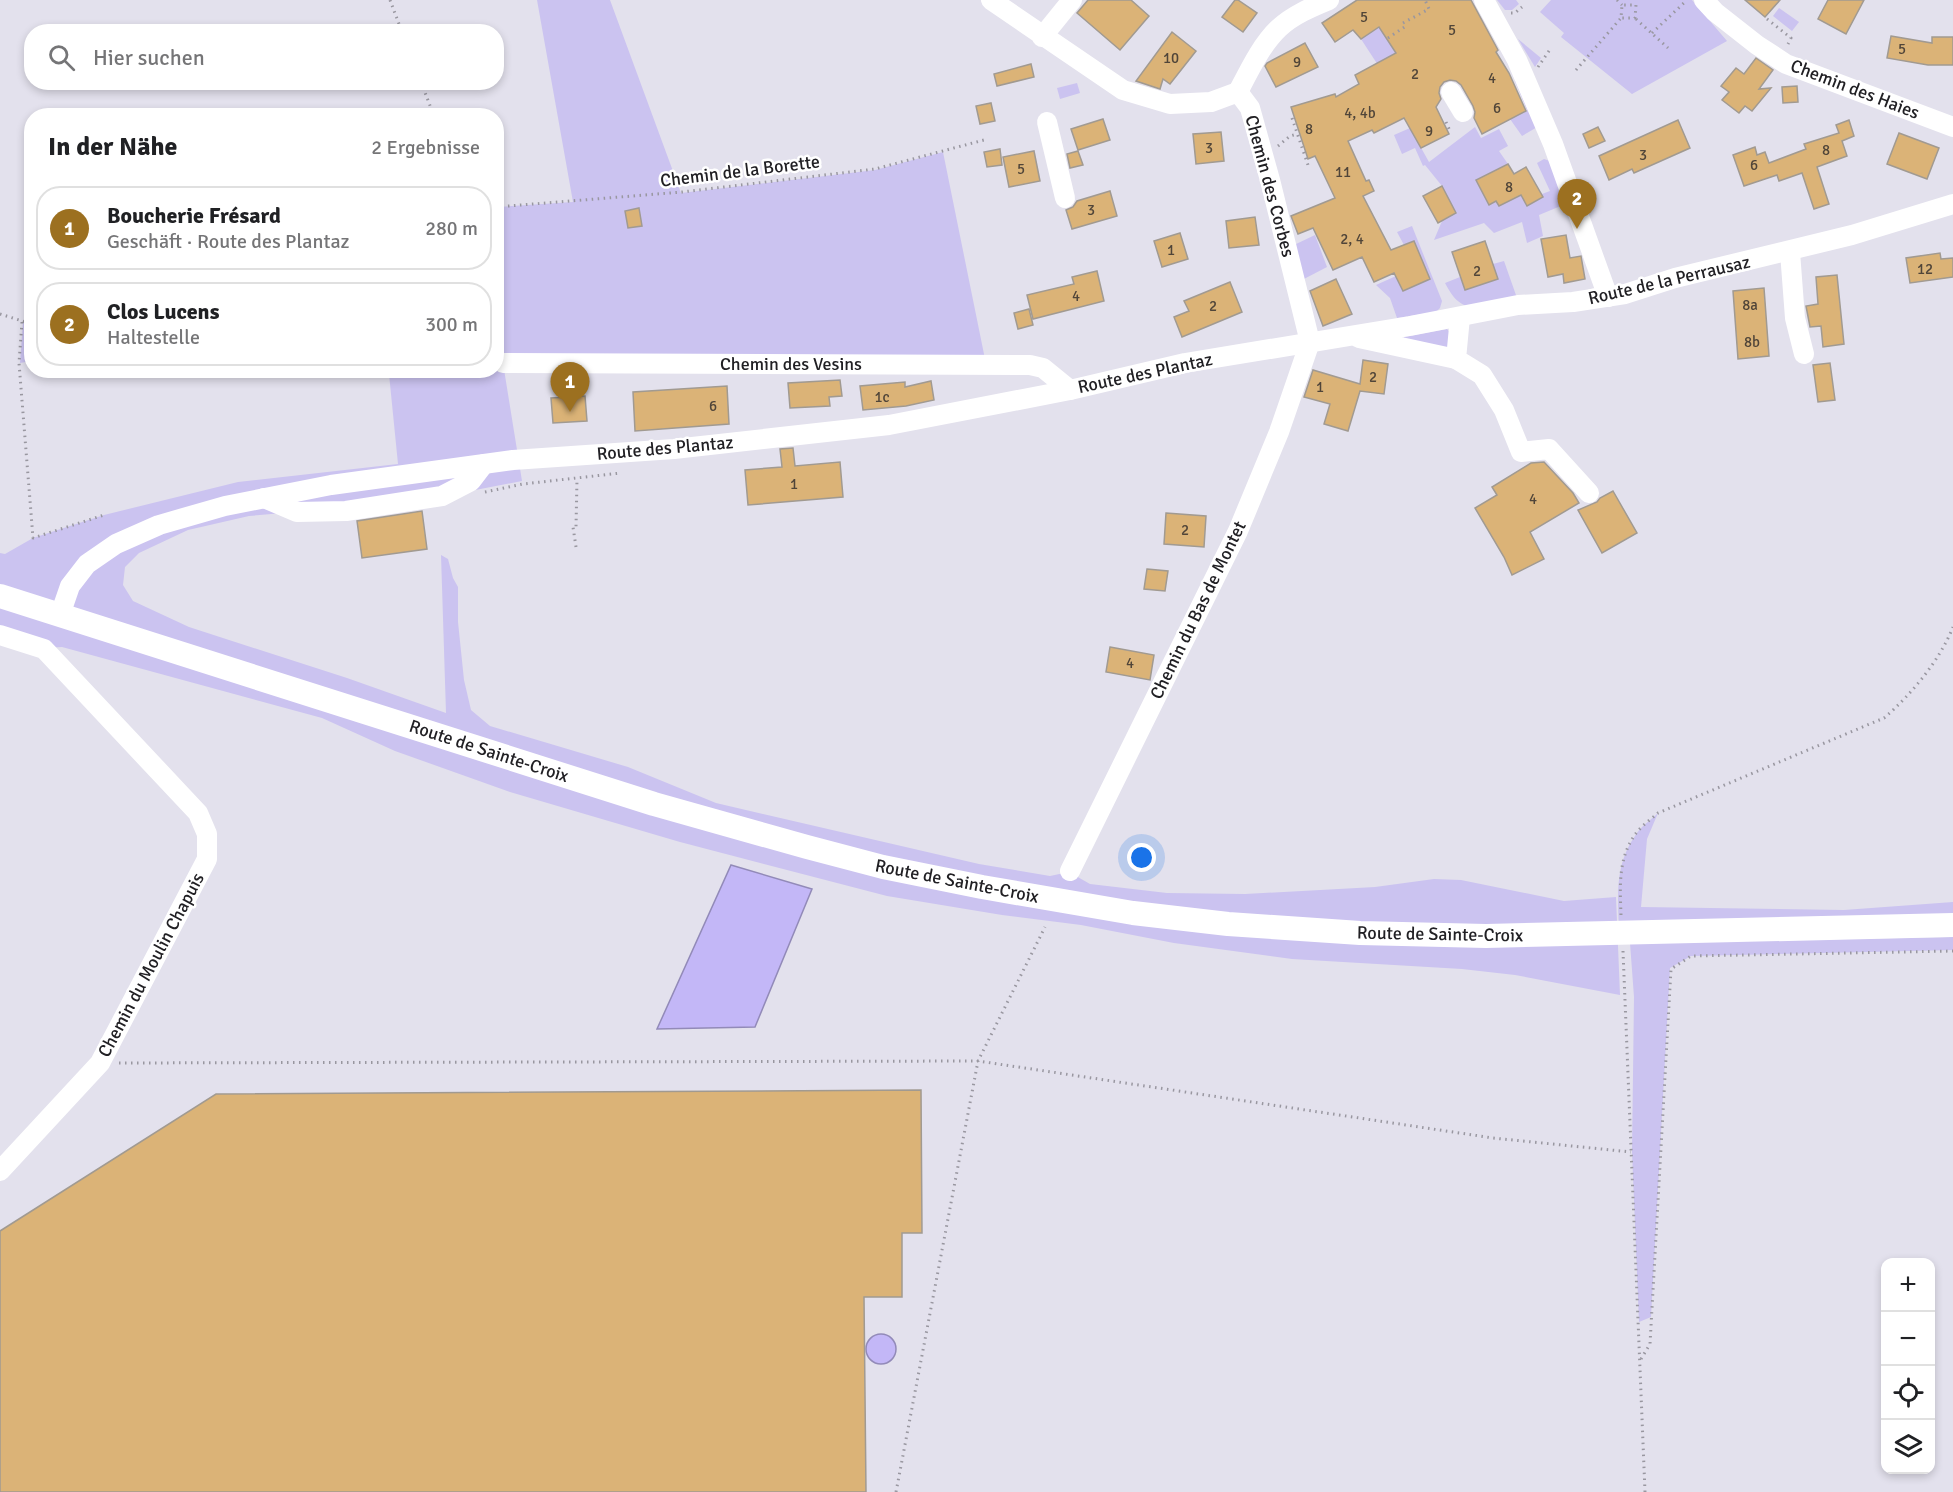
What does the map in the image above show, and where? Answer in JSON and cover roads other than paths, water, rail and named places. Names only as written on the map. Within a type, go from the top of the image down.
[{"type":"main road","name":"Route de Sainte-Croix","points":[[0,596],[654,804],[807,848],[883,867],[982,887],[1132,913],[1284,928],[1486,936],[1953,925]]},
{"type":"street","name":"Chemin des Corbes","points":[[991,0],[1042,37],[1123,90],[1170,104],[1211,102],[1238,92],[1250,108],[1310,342]]},
{"type":"street","points":[[1042,37],[1072,0]]},
{"type":"street","points":[[1238,92],[1254,61],[1279,28],[1307,9],[1329,0]]},
{"type":"street","points":[[1484,0],[1517,60],[1553,144],[1608,297]]},
{"type":"street","name":"Chemin des Haies","points":[[1704,0],[1715,12],[1757,45],[1785,63],[1953,127]]},
{"type":"street","points":[[1451,92],[1463,112]]},
{"type":"street","points":[[1047,122],[1065,198]]},
{"type":"street","name":"Route de la Perrausaz","points":[[1310,342],[1518,305],[1573,302],[1625,294],[1675,278],[1791,252],[1953,204]]},
{"type":"street","points":[[1791,252],[1794,318],[1804,354]]},
{"type":"street","points":[[1456,359],[1460,317]]},
{"type":"street","points":[[1348,336],[1456,359],[1482,375],[1504,410],[1521,452],[1549,449],[1589,493]]},
{"type":"street","name":"Route des Plantaz","points":[[60,615],[70,586],[87,564],[116,544],[159,525],[225,506],[331,485],[513,460],[674,448],[889,425],[1070,390],[1185,363],[1310,342]]},
{"type":"street","name":"Chemin du Bas de Montet","points":[[1070,871],[1238,531],[1279,432],[1310,342]]},
{"type":"street","name":"Chemin des Vesins","points":[[504,363],[1030,365],[1043,368],[1070,390]]},
{"type":"street","points":[[264,498],[297,512],[346,511],[399,503],[442,496],[471,481],[484,464]]},
{"type":"street","name":"Chemin du Moulin Chapuis","points":[[0,635],[44,649],[198,813],[207,834],[207,859],[100,1064],[0,1171]]},
{"type":"place","name":"Clos Lucens","points":[[1577,229]]},
{"type":"place","name":"Boucherie Frésard","points":[[570,412]]}]
